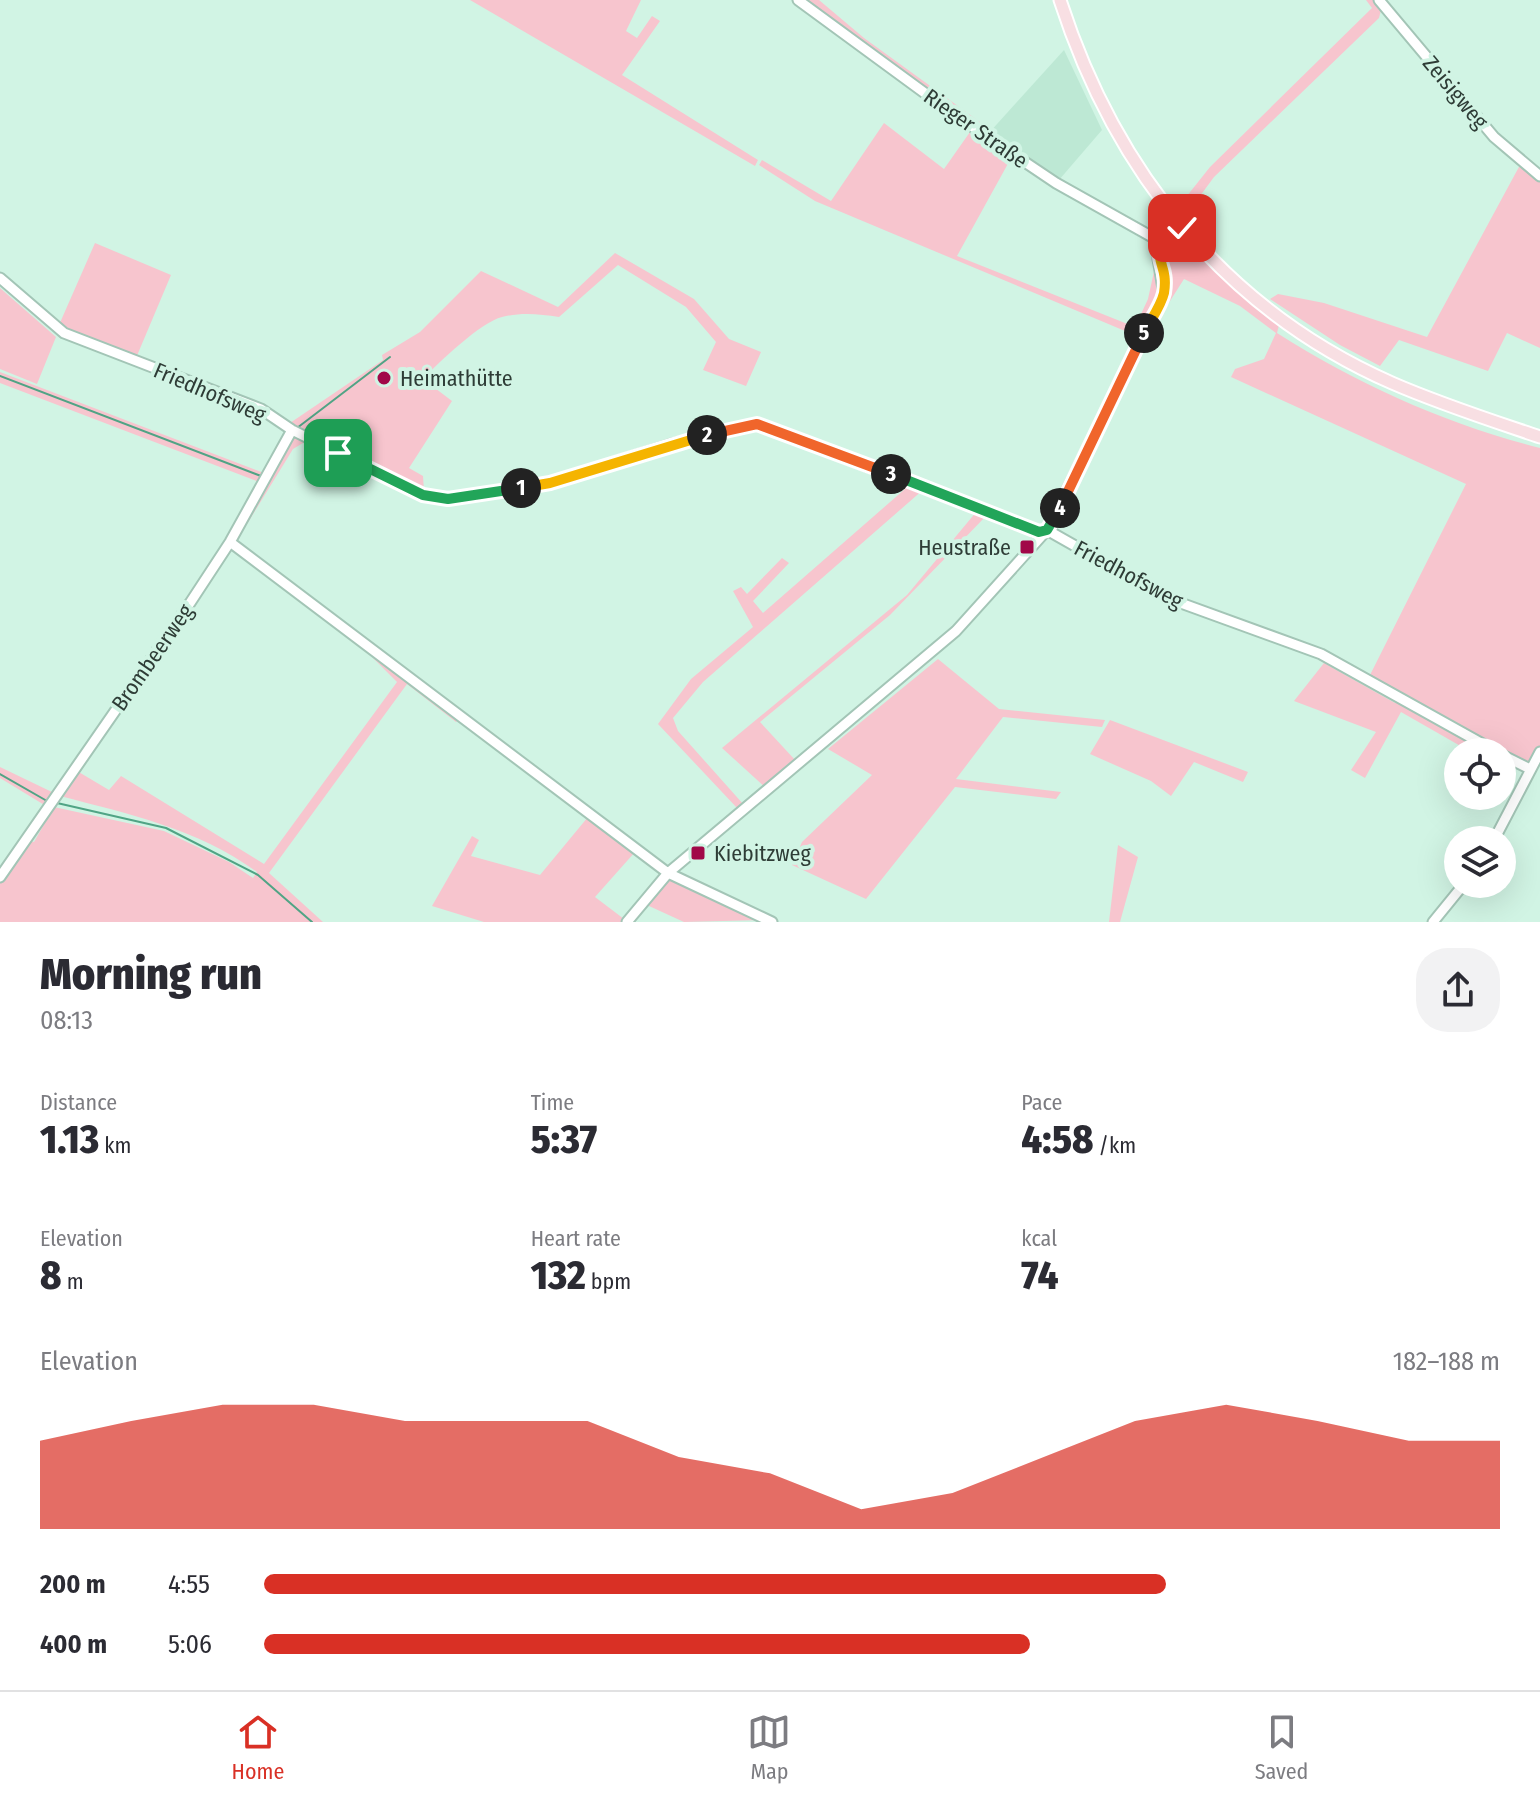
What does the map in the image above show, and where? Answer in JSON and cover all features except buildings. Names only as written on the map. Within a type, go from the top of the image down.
[{"type":"main road","points":[[1060,0],[1077,53],[1105,114],[1143,177],[1182,228],[1231,278],[1283,321],[1335,354],[1390,382],[1458,410],[1540,437]]},
{"type":"street","name":"Rieger Straße","points":[[798,0],[952,113],[1056,183],[1163,243]]},
{"type":"street","name":"Zeisigweg","points":[[1379,0],[1494,137],[1540,176]]},
{"type":"street","points":[[627,922],[668,873],[956,631],[1047,530],[1164,295],[1158,259],[1163,243],[1182,228]]},
{"type":"street","name":"Friedhofsweg","points":[[0,278],[64,333],[261,409],[292,430],[423,495],[448,499],[550,483],[672,444],[757,424],[1039,532],[1047,530],[1167,598],[1321,654],[1473,738]]},
{"type":"street","name":"Brombeerweg","points":[[0,877],[230,542],[292,430]]},
{"type":"street","points":[[230,542],[668,873],[772,922]]},
{"type":"street","points":[[1501,826],[1540,752]]},
{"type":"street","name":"Friedhofsweg","points":[[1516,762],[1530,769]]},
{"type":"street","points":[[1433,922],[1453,898]]},
{"type":"shaded area","points":[[470,0],[641,0],[626,31],[637,38],[652,16],[660,21],[622,75],[758,160],[755,166]]},
{"type":"shaded area","points":[[803,0],[819,0],[864,38],[991,130],[988,134]]},
{"type":"shaded area","points":[[1366,0],[1376,0],[1381,10],[1379,18],[1214,177],[1186,215],[1179,206],[1210,167],[1372,8]]},
{"type":"shaded area","points":[[1064,50],[1102,130],[1059,180],[988,134]]},
{"type":"shaded area","points":[[884,123],[944,169],[970,132],[1010,160],[957,256],[1135,327],[1148,299],[1160,244],[1180,233],[1228,283],[1279,325],[1277,333],[1307,352],[1371,386],[1437,415],[1540,448],[1540,748],[1531,765],[1516,757],[1516,738],[1480,738],[1368,679],[1466,484],[1231,377],[1235,369],[1264,359],[1276,333],[1240,306],[1184,279],[1151,331],[1137,336],[815,201],[759,165],[762,160],[831,201]]},
{"type":"shaded area","points":[[1520,165],[1540,181],[1540,348],[1507,333],[1488,371],[1399,340],[1380,366],[1340,345],[1270,299],[1278,294],[1324,303],[1427,337]]},
{"type":"shaded area","points":[[95,243],[171,275],[136,358],[59,325]]},
{"type":"shaded area","points":[[615,253],[694,299],[729,339],[761,352],[746,386],[703,370],[716,342],[686,307],[618,265],[559,317],[523,314],[493,320],[460,344],[423,379],[452,401],[409,468],[423,476],[424,491],[290,423],[383,360],[382,355],[420,332],[481,271],[558,307]]},
{"type":"shaded area","points":[[0,288],[56,337],[37,384],[0,369]]},
{"type":"shaded area","points":[[0,372],[264,473],[259,482],[0,383]]},
{"type":"shaded area","points":[[292,432],[423,497],[420,499],[303,443],[293,449],[247,524],[242,522]]},
{"type":"shaded area","points":[[865,470],[924,489],[703,682],[673,718],[678,731],[744,805],[738,809],[658,724],[691,679],[753,627],[733,591],[741,587],[747,594],[782,558],[789,563],[753,601],[763,613],[905,489]]},
{"type":"shaded area","points":[[977,511],[987,515],[890,615],[760,722],[796,761],[766,788],[722,748],[907,595]]},
{"type":"shaded area","points":[[376,655],[459,719],[456,722],[407,684],[269,873],[323,922],[0,922],[0,881],[29,841],[34,842],[54,807],[164,831],[229,862],[253,878],[257,872],[187,834],[60,796],[77,771],[109,790],[121,776],[264,864],[397,682],[373,658]]},
{"type":"shaded area","points":[[938,659],[999,709],[1105,720],[1102,727],[1003,717],[956,779],[1061,792],[1056,799],[955,787],[866,899],[792,865],[802,842],[872,775],[828,749]]},
{"type":"shaded area","points":[[1324,663],[1395,703],[1397,700],[1468,738],[1446,738],[1401,712],[1365,778],[1351,770],[1376,732],[1294,701]]},
{"type":"shaded area","points":[[1110,720],[1248,772],[1243,782],[1194,762],[1171,796],[1151,781],[1090,754]]},
{"type":"shaded area","points":[[0,767],[54,793],[46,806],[0,778]]},
{"type":"shaded area","points":[[588,817],[635,852],[595,897],[624,919],[621,922],[484,922],[432,906],[472,836],[479,840],[471,856],[540,875]]},
{"type":"shaded area","points":[[1118,845],[1138,857],[1120,922],[1109,922]]},
{"type":"shaded area","points":[[674,879],[762,920],[684,922],[649,906],[647,903],[666,880]]},
{"type":"waterway","points":[[297,428],[390,357]]},
{"type":"waterway","points":[[0,376],[261,476]]},
{"type":"waterway","points":[[0,774],[47,801]]},
{"type":"waterway","points":[[57,803],[166,828],[258,875],[312,922]]},
{"type":"place","name":"Heimathütte","points":[[384,378]]},
{"type":"place","name":"Heustraße","points":[[1027,547]]},
{"type":"place","name":"Kiebitzweg","points":[[698,853]]},
{"type":"route","points":[[338,453],[423,495],[448,499],[550,483],[672,444],[757,424],[1039,532],[1047,530],[1106,405],[1164,295],[1158,259],[1163,243],[1182,228]]}]
